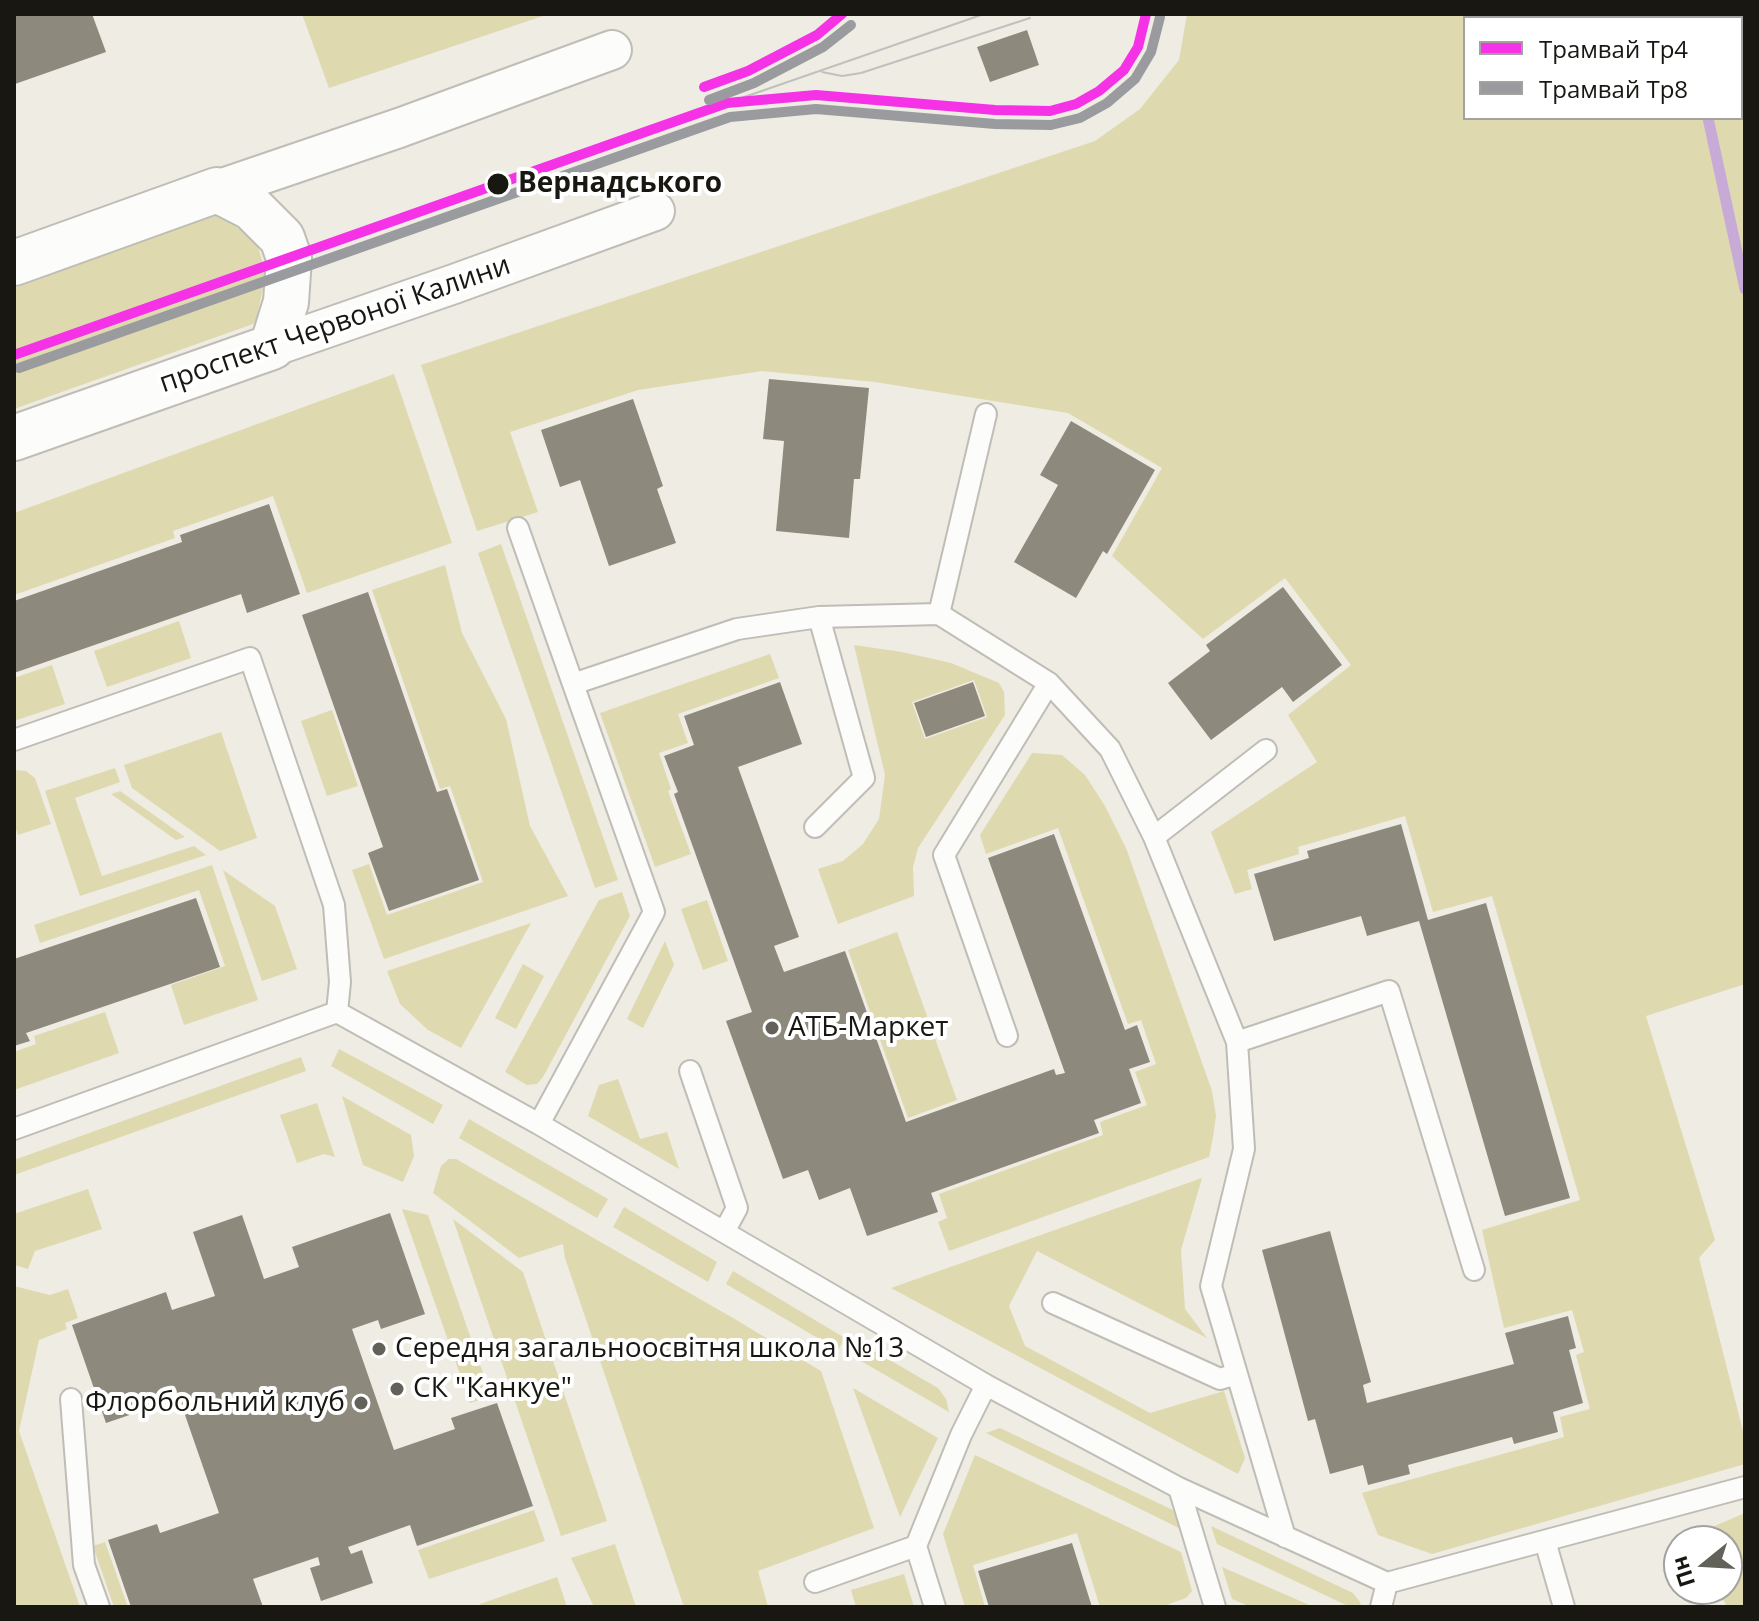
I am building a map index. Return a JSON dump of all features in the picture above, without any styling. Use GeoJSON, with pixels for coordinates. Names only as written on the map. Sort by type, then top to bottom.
{"type":"FeatureCollection","features":[{"type":"Feature","properties":{"kind":"street"},"geometry":{"type":"LineString","coordinates":[[14,263],[612,50]]}},
{"type":"Feature","properties":{"kind":"street"},"geometry":{"type":"LineString","coordinates":[[217,190],[252,208],[282,238],[289,258],[286,302],[272,347]]}},
{"type":"Feature","properties":{"kind":"street","name":"проспект Червоної Калини"},"geometry":{"type":"LineString","coordinates":[[14,438],[655,211]]}},
{"type":"Feature","properties":{"kind":"lane"},"geometry":{"type":"LineString","coordinates":[[939,614],[986,414]]}},
{"type":"Feature","properties":{"kind":"lane"},"geometry":{"type":"LineString","coordinates":[[518,528],[654,912],[539,1124]]}},
{"type":"Feature","properties":{"kind":"lane"},"geometry":{"type":"LineString","coordinates":[[573,684],[737,629],[819,617],[939,614],[1049,683],[1110,749],[1154,837],[1237,1042],[1244,1149],[1211,1286],[1285,1537]]}},
{"type":"Feature","properties":{"kind":"lane"},"geometry":{"type":"LineString","coordinates":[[815,827],[864,778],[819,617]]}},
{"type":"Feature","properties":{"kind":"lane"},"geometry":{"type":"LineString","coordinates":[[14,740],[250,658],[334,905],[340,982],[337,1012]]}},
{"type":"Feature","properties":{"kind":"lane"},"geometry":{"type":"LineString","coordinates":[[1007,1036],[944,855],[1049,683]]}},
{"type":"Feature","properties":{"kind":"lane"},"geometry":{"type":"LineString","coordinates":[[1154,837],[1266,750]]}},
{"type":"Feature","properties":{"kind":"lane"},"geometry":{"type":"LineString","coordinates":[[1237,1042],[1389,991],[1474,1270]]}},
{"type":"Feature","properties":{"kind":"lane"},"geometry":{"type":"LineString","coordinates":[[14,1129],[337,1012],[539,1124],[986,1385],[1179,1488],[1387,1583],[1745,1487]]}},
{"type":"Feature","properties":{"kind":"lane"},"geometry":{"type":"LineString","coordinates":[[690,1071],[737,1208],[724,1232]]}},
{"type":"Feature","properties":{"kind":"lane"},"geometry":{"type":"LineString","coordinates":[[1053,1303],[1220,1379],[1236,1374]]}},
{"type":"Feature","properties":{"kind":"lane"},"geometry":{"type":"LineString","coordinates":[[935,1607],[916,1546],[961,1435],[986,1385]]}},
{"type":"Feature","properties":{"kind":"lane"},"geometry":{"type":"LineString","coordinates":[[71,1399],[84,1565],[99,1607]]}},
{"type":"Feature","properties":{"kind":"lane"},"geometry":{"type":"LineString","coordinates":[[1179,1488],[1215,1607]]}},
{"type":"Feature","properties":{"kind":"lane"},"geometry":{"type":"LineString","coordinates":[[1545,1541],[1564,1607]]}},
{"type":"Feature","properties":{"kind":"lane"},"geometry":{"type":"LineString","coordinates":[[815,1582],[916,1546]]}},
{"type":"Feature","properties":{"kind":"lane"},"geometry":{"type":"LineString","coordinates":[[1381,1607],[1387,1583]]}},
{"type":"Feature","properties":{"kind":"shaded area"},"geometry":{"type":"Polygon","coordinates":[[[302,14],[549,14],[329,88],[302,14]]]}},
{"type":"Feature","properties":{"kind":"shaded area"},"geometry":{"type":"Polygon","coordinates":[[[1187,14],[1745,14],[1745,984],[1646,1016],[1715,1240],[1699,1258],[1745,1439],[1745,1464],[1432,1554],[1378,1535],[1362,1493],[1564,1437],[1560,1417],[1590,1409],[1576,1355],[1584,1352],[1572,1310],[1504,1328],[1482,1230],[1580,1200],[1492,896],[1433,912],[1405,816],[1298,847],[1299,854],[1247,870],[1252,889],[1235,894],[1211,832],[1317,762],[1288,715],[1351,665],[1285,578],[1203,639],[1112,556],[1162,468],[1068,413],[875,382],[762,371],[638,390],[510,432],[538,512],[477,531],[421,365],[1095,141],[1140,109],[1179,60],[1187,14]]]}},
{"type":"Feature","properties":{"kind":"shaded area"},"geometry":{"type":"Polygon","coordinates":[[[215,215],[256,241],[266,273],[253,324],[14,409],[14,288],[215,215]]]}},
{"type":"Feature","properties":{"kind":"shaded area"},"geometry":{"type":"Polygon","coordinates":[[[394,374],[452,543],[307,593],[273,496],[173,531],[175,538],[14,595],[14,513],[394,374]]]}},
{"type":"Feature","properties":{"kind":"shaded area"},"geometry":{"type":"Polygon","coordinates":[[[501,544],[618,880],[595,888],[478,553],[501,544]]]}},
{"type":"Feature","properties":{"kind":"shaded area"},"geometry":{"type":"Polygon","coordinates":[[[445,565],[462,633],[506,719],[530,826],[568,896],[384,959],[352,870],[369,864],[387,915],[483,882],[450,786],[440,789],[372,590],[445,565]]]}},
{"type":"Feature","properties":{"kind":"shaded area"},"geometry":{"type":"Polygon","coordinates":[[[179,621],[191,658],[107,687],[94,651],[179,621]]]}},
{"type":"Feature","properties":{"kind":"shaded area"},"geometry":{"type":"Polygon","coordinates":[[[854,645],[951,663],[999,683],[1004,692],[1005,715],[918,848],[913,867],[914,896],[838,924],[818,869],[843,861],[863,844],[879,819],[885,775],[854,645]],[[974,680],[912,702],[925,739],[987,717],[974,680]]]}},
{"type":"Feature","properties":{"kind":"shaded area"},"geometry":{"type":"Polygon","coordinates":[[[770,654],[779,678],[678,714],[688,743],[659,753],[671,789],[668,791],[691,854],[655,867],[600,713],[770,654]]]}},
{"type":"Feature","properties":{"kind":"shaded area"},"geometry":{"type":"Polygon","coordinates":[[[52,665],[65,704],[14,721],[14,678],[52,665]]]}},
{"type":"Feature","properties":{"kind":"shaded area"},"geometry":{"type":"Polygon","coordinates":[[[332,710],[358,786],[327,796],[301,721],[332,710]]]}},
{"type":"Feature","properties":{"kind":"shaded area"},"geometry":{"type":"Polygon","coordinates":[[[221,732],[257,838],[220,851],[132,788],[124,765],[221,732]]]}},
{"type":"Feature","properties":{"kind":"shaded area"},"geometry":{"type":"Polygon","coordinates":[[[1032,753],[1062,755],[1085,775],[1126,848],[1212,1091],[1216,1116],[1213,1137],[1209,1157],[949,1251],[938,1222],[947,1218],[939,1194],[1103,1135],[1100,1122],[1147,1105],[1135,1072],[1156,1064],[1141,1020],[1128,1024],[1058,828],[986,854],[980,835],[1032,753]]]}},
{"type":"Feature","properties":{"kind":"shaded area"},"geometry":{"type":"Polygon","coordinates":[[[115,768],[120,782],[75,798],[102,876],[194,846],[206,855],[80,896],[45,791],[115,768]]]}},
{"type":"Feature","properties":{"kind":"shaded area"},"geometry":{"type":"Polygon","coordinates":[[[14,770],[26,771],[35,778],[51,824],[18,835],[14,823],[14,770]]]}},
{"type":"Feature","properties":{"kind":"shaded area"},"geometry":{"type":"Polygon","coordinates":[[[120,791],[185,837],[176,840],[111,794],[120,791]]]}},
{"type":"Feature","properties":{"kind":"shaded area"},"geometry":{"type":"Polygon","coordinates":[[[212,865],[258,1000],[184,1025],[171,985],[225,966],[199,890],[40,943],[34,925],[212,865]]]}},
{"type":"Feature","properties":{"kind":"shaded area"},"geometry":{"type":"Polygon","coordinates":[[[223,870],[275,906],[297,969],[262,981],[223,870]]]}},
{"type":"Feature","properties":{"kind":"shaded area"},"geometry":{"type":"Polygon","coordinates":[[[622,892],[630,916],[543,1077],[537,1084],[527,1085],[505,1072],[599,900],[622,892]]]}},
{"type":"Feature","properties":{"kind":"shaded area"},"geometry":{"type":"Polygon","coordinates":[[[707,900],[728,961],[703,970],[681,909],[707,900]]]}},
{"type":"Feature","properties":{"kind":"shaded area"},"geometry":{"type":"Polygon","coordinates":[[[531,923],[461,1048],[428,1030],[400,1004],[387,971],[531,923]]]}},
{"type":"Feature","properties":{"kind":"shaded area"},"geometry":{"type":"Polygon","coordinates":[[[897,932],[957,1100],[908,1118],[848,950],[897,932]]]}},
{"type":"Feature","properties":{"kind":"shaded area"},"geometry":{"type":"Polygon","coordinates":[[[665,941],[674,965],[643,1028],[627,1019],[665,941]]]}},
{"type":"Feature","properties":{"kind":"shaded area"},"geometry":{"type":"Polygon","coordinates":[[[523,964],[544,976],[516,1029],[495,1018],[523,964]]]}},
{"type":"Feature","properties":{"kind":"shaded area"},"geometry":{"type":"Polygon","coordinates":[[[105,1012],[119,1053],[14,1090],[14,1052],[36,1044],[34,1036],[105,1012]]]}},
{"type":"Feature","properties":{"kind":"shaded area"},"geometry":{"type":"Polygon","coordinates":[[[339,1049],[443,1105],[433,1124],[331,1066],[339,1049]]]}},
{"type":"Feature","properties":{"kind":"shaded area"},"geometry":{"type":"Polygon","coordinates":[[[301,1057],[306,1071],[14,1175],[14,1160],[301,1057]]]}},
{"type":"Feature","properties":{"kind":"shaded area"},"geometry":{"type":"Polygon","coordinates":[[[618,1079],[640,1139],[667,1132],[679,1169],[588,1116],[599,1085],[618,1079]]]}},
{"type":"Feature","properties":{"kind":"shaded area"},"geometry":{"type":"Polygon","coordinates":[[[342,1096],[411,1135],[414,1156],[403,1182],[363,1165],[342,1096]]]}},
{"type":"Feature","properties":{"kind":"shaded area"},"geometry":{"type":"Polygon","coordinates":[[[317,1103],[335,1157],[324,1154],[297,1163],[280,1115],[317,1103]]]}},
{"type":"Feature","properties":{"kind":"shaded area"},"geometry":{"type":"Polygon","coordinates":[[[469,1119],[608,1199],[597,1218],[459,1138],[469,1119]]]}},
{"type":"Feature","properties":{"kind":"shaded area"},"geometry":{"type":"Polygon","coordinates":[[[449,1159],[456,1159],[821,1371],[874,1528],[758,1571],[768,1607],[684,1607],[565,1258],[563,1244],[519,1258],[433,1193],[441,1166],[449,1159]]]}},
{"type":"Feature","properties":{"kind":"shaded area"},"geometry":{"type":"Polygon","coordinates":[[[1202,1178],[1181,1250],[1185,1309],[1207,1338],[1037,1251],[1009,1306],[1025,1346],[1150,1413],[1224,1391],[1245,1458],[1238,1474],[891,1288],[1202,1178]]]}},
{"type":"Feature","properties":{"kind":"shaded area"},"geometry":{"type":"Polygon","coordinates":[[[88,1189],[102,1229],[35,1251],[28,1269],[14,1265],[14,1214],[88,1189]]]}},
{"type":"Feature","properties":{"kind":"shaded area"},"geometry":{"type":"Polygon","coordinates":[[[624,1207],[717,1262],[708,1282],[613,1227],[624,1207]]]}},
{"type":"Feature","properties":{"kind":"shaded area"},"geometry":{"type":"Polygon","coordinates":[[[402,1209],[428,1215],[491,1396],[470,1403],[402,1209]]]}},
{"type":"Feature","properties":{"kind":"shaded area"},"geometry":{"type":"Polygon","coordinates":[[[453,1219],[523,1272],[607,1521],[561,1536],[453,1219]]]}},
{"type":"Feature","properties":{"kind":"shaded area"},"geometry":{"type":"Polygon","coordinates":[[[733,1271],[845,1338],[838,1350],[726,1284],[733,1271]]]}},
{"type":"Feature","properties":{"kind":"shaded area"},"geometry":{"type":"Polygon","coordinates":[[[14,1286],[50,1295],[68,1289],[78,1318],[65,1323],[67,1329],[39,1340],[19,1431],[80,1607],[14,1607],[14,1286]]]}},
{"type":"Feature","properties":{"kind":"shaded area"},"geometry":{"type":"Polygon","coordinates":[[[862,1344],[938,1388],[946,1399],[949,1412],[854,1357],[862,1344]]]}},
{"type":"Feature","properties":{"kind":"shaded area"},"geometry":{"type":"Polygon","coordinates":[[[853,1388],[938,1438],[900,1517],[853,1388]]]}},
{"type":"Feature","properties":{"kind":"shaded area"},"geometry":{"type":"Polygon","coordinates":[[[1000,1428],[1177,1512],[1181,1529],[986,1433],[1000,1428]]]}},
{"type":"Feature","properties":{"kind":"shaded area"},"geometry":{"type":"Polygon","coordinates":[[[975,1455],[1181,1552],[1192,1591],[1186,1598],[1161,1607],[1100,1607],[1077,1533],[973,1565],[985,1607],[965,1607],[943,1534],[975,1455]]]}},
{"type":"Feature","properties":{"kind":"shaded area"},"geometry":{"type":"Polygon","coordinates":[[[534,1510],[545,1541],[429,1579],[418,1550],[534,1510]]]}},
{"type":"Feature","properties":{"kind":"shaded area"},"geometry":{"type":"Polygon","coordinates":[[[1745,1513],[1745,1607],[1726,1605],[1743,1605],[1743,1525],[1717,1525],[1745,1513]]]}},
{"type":"Feature","properties":{"kind":"shaded area"},"geometry":{"type":"Polygon","coordinates":[[[1211,1526],[1353,1593],[1361,1607],[1350,1607],[1217,1544],[1211,1526]]]}},
{"type":"Feature","properties":{"kind":"shaded area"},"geometry":{"type":"Polygon","coordinates":[[[105,1542],[128,1607],[114,1607],[93,1546],[105,1542]]]}},
{"type":"Feature","properties":{"kind":"shaded area"},"geometry":{"type":"Polygon","coordinates":[[[615,1544],[636,1607],[594,1607],[571,1558],[615,1544]]]}},
{"type":"Feature","properties":{"kind":"shaded area"},"geometry":{"type":"Polygon","coordinates":[[[1222,1567],[1314,1607],[1251,1607],[1232,1599],[1222,1567]]]}},
{"type":"Feature","properties":{"kind":"shaded area"},"geometry":{"type":"Polygon","coordinates":[[[904,1574],[914,1607],[856,1607],[851,1590],[904,1574]]]}},
{"type":"Feature","properties":{"kind":"shaded area"},"geometry":{"type":"Polygon","coordinates":[[[557,1577],[567,1607],[481,1607],[480,1604],[557,1577]]]}},
{"type":"Feature","properties":{"kind":"building"},"geometry":{"type":"Polygon","coordinates":[[[14,14],[92,14],[106,52],[15,84],[14,14]]]}},
{"type":"Feature","properties":{"kind":"building"},"geometry":{"type":"Polygon","coordinates":[[[1027,30],[1039,65],[990,82],[977,47],[1027,30]]]}},
{"type":"Feature","properties":{"kind":"building"},"geometry":{"type":"Polygon","coordinates":[[[769,379],[869,388],[860,479],[854,479],[849,538],[776,531],[784,441],[763,439],[769,379]]]}},
{"type":"Feature","properties":{"kind":"building"},"geometry":{"type":"Polygon","coordinates":[[[633,399],[663,486],[657,489],[676,543],[609,566],[580,480],[560,487],[541,430],[633,399]]]}},
{"type":"Feature","properties":{"kind":"building"},"geometry":{"type":"Polygon","coordinates":[[[1071,421],[1155,470],[1107,554],[1103,551],[1076,598],[1014,562],[1058,485],[1040,475],[1071,421]]]}},
{"type":"Feature","properties":{"kind":"building"},"geometry":{"type":"Polygon","coordinates":[[[269,504],[300,594],[247,613],[241,594],[14,673],[14,601],[182,542],[180,535],[269,504]]]}},
{"type":"Feature","properties":{"kind":"building"},"geometry":{"type":"Polygon","coordinates":[[[1283,587],[1342,665],[1293,702],[1282,687],[1211,740],[1168,683],[1210,651],[1206,645],[1283,587]]]}},
{"type":"Feature","properties":{"kind":"building"},"geometry":{"type":"Polygon","coordinates":[[[368,592],[437,792],[447,789],[479,880],[389,911],[368,853],[383,847],[302,615],[368,592]]]}},
{"type":"Feature","properties":{"kind":"building"},"geometry":{"type":"Polygon","coordinates":[[[780,682],[802,744],[738,767],[799,937],[774,946],[784,972],[845,951],[906,1122],[1054,1069],[1056,1075],[1065,1073],[988,858],[1054,834],[1125,1030],[1137,1025],[1150,1062],[1129,1069],[1141,1103],[1094,1120],[1099,1133],[931,1193],[938,1212],[867,1236],[850,1188],[819,1200],[808,1170],[783,1179],[726,1021],[752,1012],[674,794],[678,792],[664,756],[694,745],[684,716],[780,682]]]}},
{"type":"Feature","properties":{"kind":"building"},"geometry":{"type":"Polygon","coordinates":[[[973,682],[985,716],[926,737],[914,703],[973,682]]]}},
{"type":"Feature","properties":{"kind":"building"},"geometry":{"type":"Polygon","coordinates":[[[1401,824],[1428,920],[1486,903],[1570,1198],[1505,1216],[1419,921],[1367,936],[1361,916],[1274,941],[1254,874],[1309,858],[1307,851],[1401,824]]]}},
{"type":"Feature","properties":{"kind":"building"},"geometry":{"type":"Polygon","coordinates":[[[196,898],[220,967],[26,1033],[30,1041],[14,1046],[14,959],[196,898]]]}},
{"type":"Feature","properties":{"kind":"building"},"geometry":{"type":"Polygon","coordinates":[[[390,1213],[425,1314],[381,1329],[378,1320],[352,1329],[394,1450],[455,1429],[451,1418],[497,1403],[533,1506],[417,1546],[410,1525],[348,1547],[351,1554],[362,1550],[373,1583],[321,1601],[310,1568],[320,1565],[318,1557],[253,1579],[263,1607],[131,1607],[108,1540],[157,1524],[160,1533],[219,1513],[176,1389],[147,1399],[150,1408],[106,1423],[72,1325],[166,1292],[172,1310],[215,1296],[193,1232],[242,1215],[264,1279],[299,1267],[292,1247],[390,1213]]]}},
{"type":"Feature","properties":{"kind":"building"},"geometry":{"type":"Polygon","coordinates":[[[1330,1231],[1371,1382],[1363,1385],[1367,1403],[1514,1364],[1505,1333],[1568,1316],[1576,1348],[1569,1350],[1583,1403],[1553,1412],[1558,1432],[1514,1444],[1512,1437],[1408,1465],[1410,1474],[1368,1485],[1363,1465],[1330,1474],[1315,1419],[1308,1421],[1262,1250],[1330,1231]]]}},
{"type":"Feature","properties":{"kind":"building"},"geometry":{"type":"Polygon","coordinates":[[[1072,1543],[1092,1607],[989,1607],[978,1571],[1072,1543]]]}},
{"type":"Feature","properties":{"kind":"waterway"},"geometry":{"type":"LineString","coordinates":[[1708,120],[1745,289]]}},
{"type":"Feature","properties":{"kind":"tram line","name":"Тр4"},"geometry":{"type":"LineString","coordinates":[[704,87],[748,71],[817,35],[842,14]]}},
{"type":"Feature","properties":{"kind":"tram line"},"geometry":{"type":"LineString","coordinates":[[727,103],[984,14]]}},
{"type":"Feature","properties":{"kind":"tram line","name":"Тр4"},"geometry":{"type":"LineString","coordinates":[[14,355],[727,103],[816,95],[995,110],[1050,111],[1076,104],[1099,91],[1124,70],[1138,47],[1146,14]]}},
{"type":"Feature","properties":{"kind":"tram line","name":"Тр8"},"geometry":{"type":"LineString","coordinates":[[19,368],[730,117],[816,109],[995,124],[1051,125],[1080,118],[1107,103],[1135,79],[1151,52],[1160,17]]}},
{"type":"Feature","properties":{"kind":"tram line"},"geometry":{"type":"LineString","coordinates":[[822,72],[842,76],[861,73],[1030,18]]}},
{"type":"Feature","properties":{"kind":"tram line","name":"Тр8"},"geometry":{"type":"LineString","coordinates":[[709,100],[754,83],[823,47],[851,25]]}},
{"type":"Feature","properties":{"kind":"place","name":"Вернадського"},"geometry":{"type":"Point","coordinates":[498,184]}},
{"type":"Feature","properties":{"kind":"place","name":"АТБ-Маркет"},"geometry":{"type":"Point","coordinates":[772,1028]}},
{"type":"Feature","properties":{"kind":"place","name":"Середня загальноосвітня школа №13"},"geometry":{"type":"Point","coordinates":[379,1349]}},
{"type":"Feature","properties":{"kind":"place","name":"СК \"Канкуе\""},"geometry":{"type":"Point","coordinates":[397,1389]}},
{"type":"Feature","properties":{"kind":"place","name":"Флорбольний клуб"},"geometry":{"type":"Point","coordinates":[361,1403]}}]}
